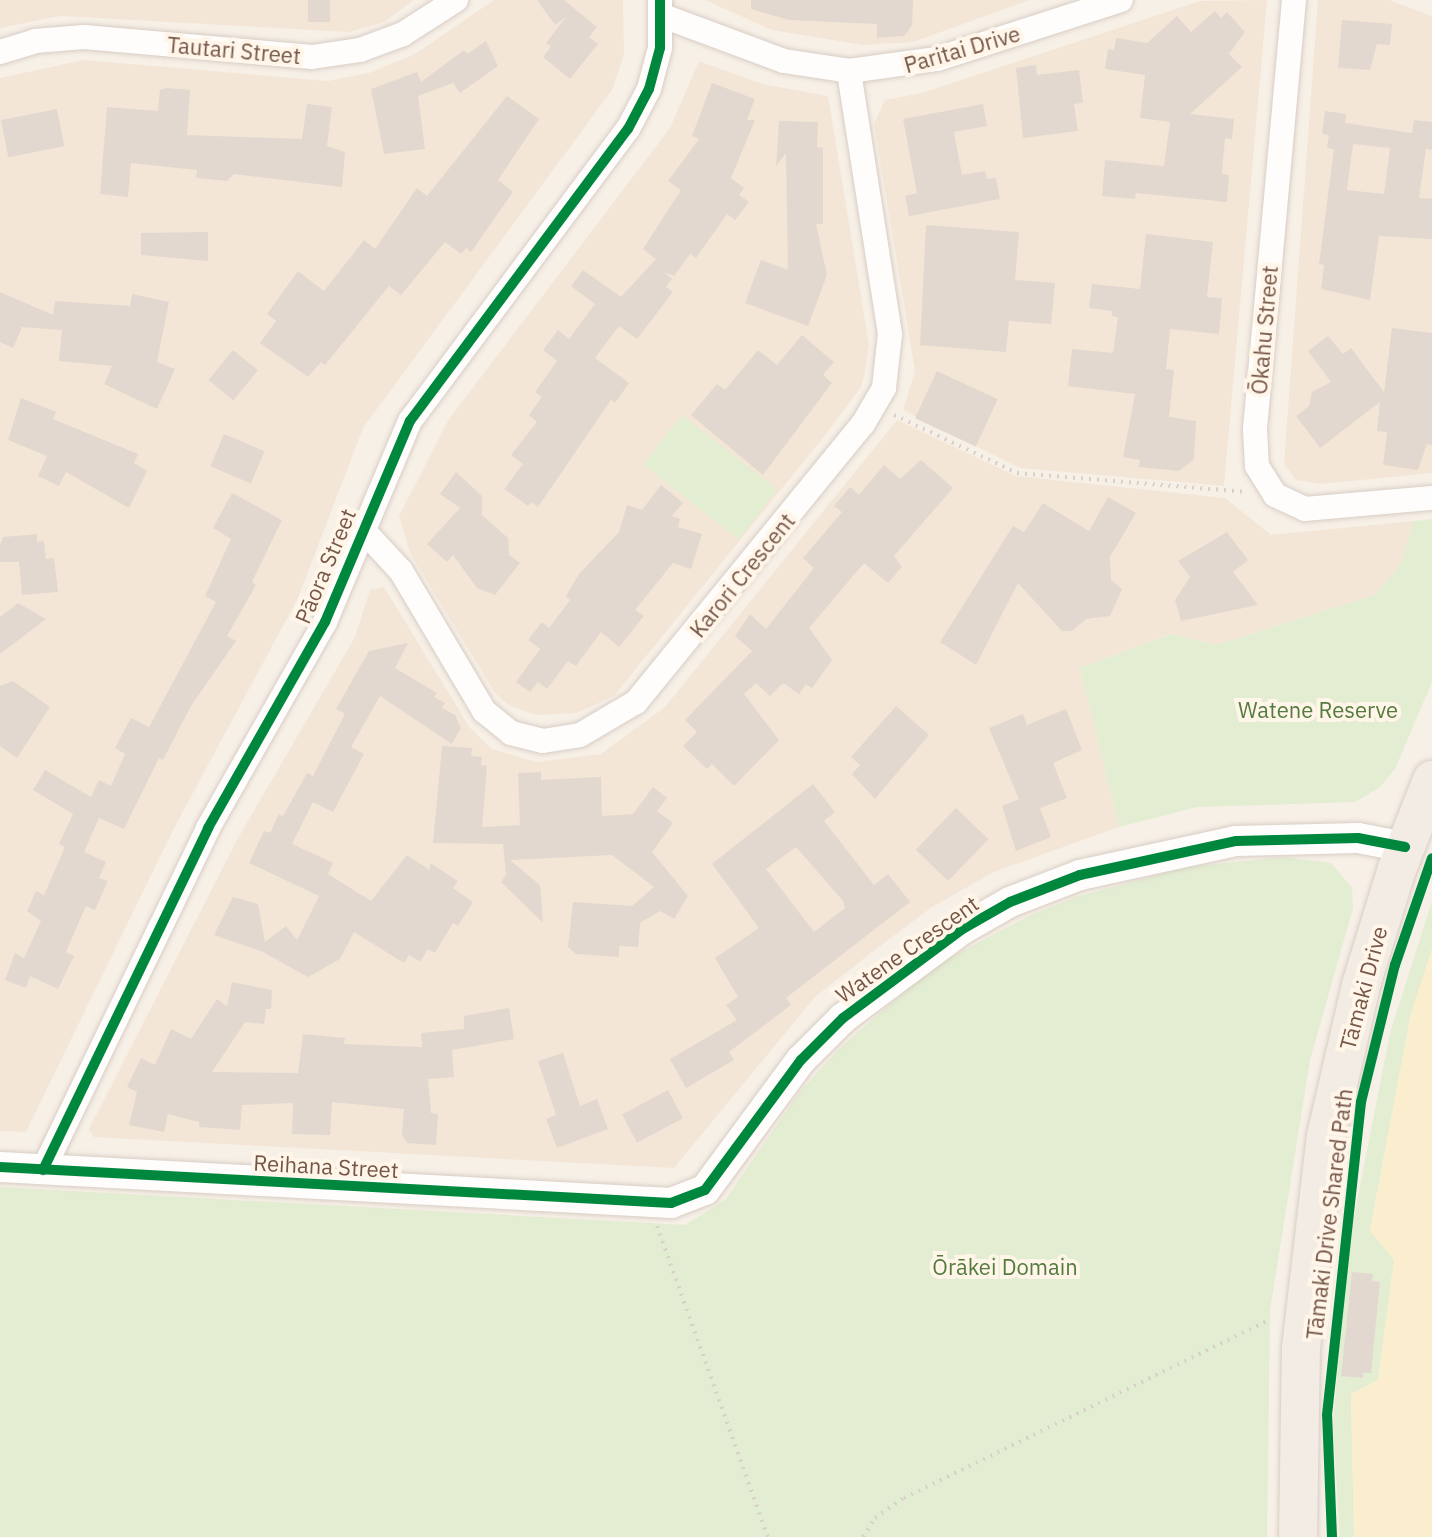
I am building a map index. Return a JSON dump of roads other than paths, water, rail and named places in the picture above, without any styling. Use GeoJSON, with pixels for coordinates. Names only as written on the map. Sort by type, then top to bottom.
{"type":"FeatureCollection","features":[{"type":"Feature","properties":{"kind":"main road","name":"Tāmaki Drive"},"geometry":{"type":"LineString","coordinates":[[1298,1537],[1297,1414],[1316,1199],[1361,985],[1401,858],[1432,780]]}},
{"type":"Feature","properties":{"kind":"street","name":"Tautari Street"},"geometry":{"type":"LineString","coordinates":[[0,52],[35,41],[84,37],[312,57],[360,50],[403,34],[456,0]]}},
{"type":"Feature","properties":{"kind":"street","name":"Paritai Drive"},"geometry":{"type":"LineString","coordinates":[[662,8],[784,61],[849,71],[937,59],[1121,0]]}},
{"type":"Feature","properties":{"kind":"street","name":"Ōkahu Street"},"geometry":{"type":"LineString","coordinates":[[1294,0],[1255,429],[1257,466],[1275,495],[1305,509],[1432,498]]}},
{"type":"Feature","properties":{"kind":"street","name":"Pāora Street"},"geometry":{"type":"LineString","coordinates":[[43,1170],[208,828],[325,622],[410,421],[628,129],[649,89],[662,8]]}},
{"type":"Feature","properties":{"kind":"street","name":"Karori Crescent"},"geometry":{"type":"LineString","coordinates":[[362,529],[401,571],[496,723],[511,733],[543,741],[580,735],[618,716],[653,684],[876,406],[889,370],[890,334],[849,71]]}},
{"type":"Feature","properties":{"kind":"street","name":"Watene Crescent"},"geometry":{"type":"LineString","coordinates":[[649,1204],[690,1199],[705,1190],[801,1060],[843,1018],[929,952],[1010,902],[1080,875],[1236,841],[1358,838],[1401,858]]}},
{"type":"Feature","properties":{"kind":"street","name":"Reihana Street"},"geometry":{"type":"LineString","coordinates":[[0,1167],[649,1204]]}},
{"type":"Feature","properties":{"kind":"park label","name":"Watene Reserve"},"geometry":{"type":"Point","coordinates":[1318,710]}},
{"type":"Feature","properties":{"kind":"park label","name":"Ōrākei Domain"},"geometry":{"type":"Point","coordinates":[1005,1267]}}]}
